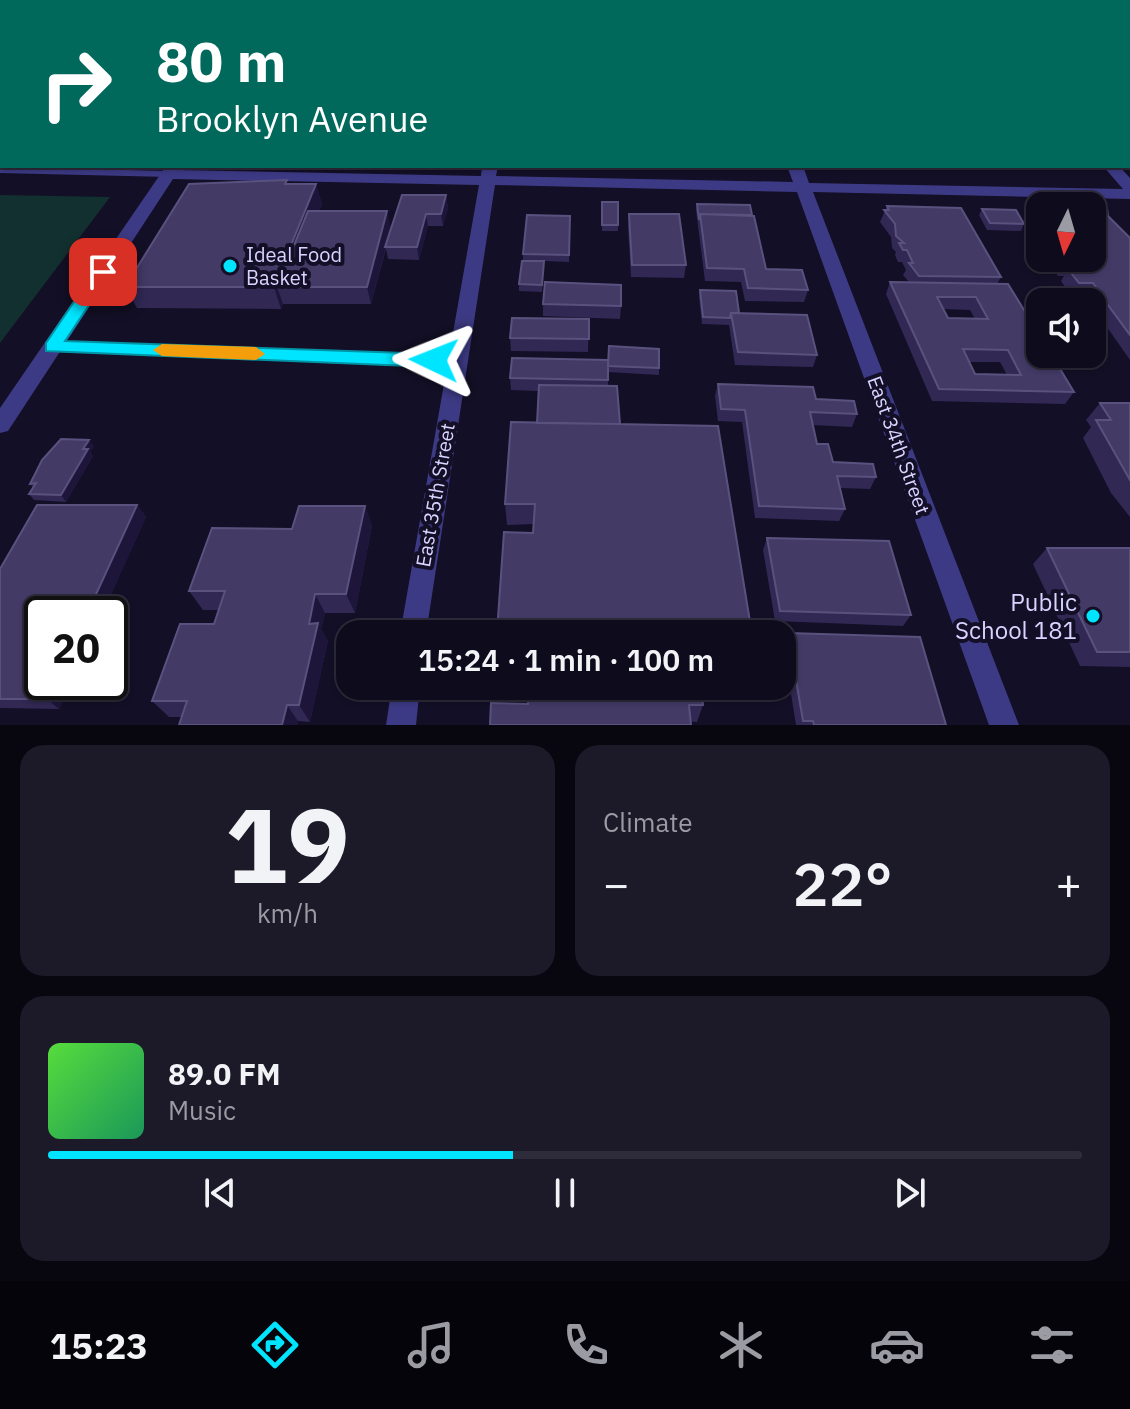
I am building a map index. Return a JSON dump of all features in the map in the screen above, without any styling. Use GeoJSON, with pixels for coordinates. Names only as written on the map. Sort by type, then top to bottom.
{"type":"FeatureCollection","features":[{"type":"Feature","properties":{"kind":"street","name":"East 34th Street"},"geometry":{"type":"LineString","coordinates":[[796,168],[1004,725]]}},
{"type":"Feature","properties":{"kind":"street"},"geometry":{"type":"LineString","coordinates":[[1113,168],[1130,187]]}},
{"type":"Feature","properties":{"kind":"street"},"geometry":{"type":"LineString","coordinates":[[0,425],[171,170],[489,174],[803,188],[1130,194]]}},
{"type":"Feature","properties":{"kind":"street","name":"East 35th Street"},"geometry":{"type":"LineString","coordinates":[[415,620],[489,174]]}},
{"type":"Feature","properties":{"kind":"street"},"geometry":{"type":"LineString","coordinates":[[401,725],[404,700]]}},
{"type":"Feature","properties":{"kind":"lane"},"geometry":{"type":"LineString","coordinates":[[0,170],[171,170]]}},
{"type":"Feature","properties":{"kind":"lane"},"geometry":{"type":"LineString","coordinates":[[52,347],[457,360]]}},
{"type":"Feature","properties":{"kind":"green space"},"geometry":{"type":"Polygon","coordinates":[[[0,195],[110,197],[0,343],[0,195]]]}},
{"type":"Feature","properties":{"kind":"building","name":"Ideal Food Basket"},"geometry":{"type":"Polygon","coordinates":[[[287,180],[285,184],[316,184],[274,287],[125,287],[189,184],[287,180]]]}},
{"type":"Feature","properties":{"kind":"building"},"geometry":{"type":"Polygon","coordinates":[[[402,195],[446,195],[441,214],[426,214],[417,247],[385,247],[402,195]]]}},
{"type":"Feature","properties":{"kind":"building"},"geometry":{"type":"Polygon","coordinates":[[[602,202],[618,202],[618,225],[602,225],[602,202]]]}},
{"type":"Feature","properties":{"kind":"building"},"geometry":{"type":"Polygon","coordinates":[[[697,204],[750,205],[752,215],[700,214],[699,220],[697,204]]]}},
{"type":"Feature","properties":{"kind":"building"},"geometry":{"type":"Polygon","coordinates":[[[887,206],[961,208],[1001,277],[919,276],[909,263],[913,263],[907,250],[903,250],[899,243],[904,243],[896,236],[895,224],[884,210],[889,210],[887,206]]]}},
{"type":"Feature","properties":{"kind":"building"},"geometry":{"type":"Polygon","coordinates":[[[1107,208],[1108,216],[1130,238],[1130,335],[1106,302],[1106,288],[1096,288],[1093,283],[1079,283],[1070,272],[1106,272],[1107,208]]]}},
{"type":"Feature","properties":{"kind":"building"},"geometry":{"type":"Polygon","coordinates":[[[982,209],[1016,210],[1024,224],[990,223],[982,209]]]}},
{"type":"Feature","properties":{"kind":"building"},"geometry":{"type":"Polygon","coordinates":[[[308,211],[387,211],[367,287],[277,287],[308,211]]]}},
{"type":"Feature","properties":{"kind":"building"},"geometry":{"type":"Polygon","coordinates":[[[629,214],[679,214],[686,265],[632,265],[629,214]]]}},
{"type":"Feature","properties":{"kind":"building"},"geometry":{"type":"Polygon","coordinates":[[[700,214],[754,216],[766,269],[802,270],[808,290],[748,288],[744,269],[707,268],[700,214]]]}},
{"type":"Feature","properties":{"kind":"building"},"geometry":{"type":"Polygon","coordinates":[[[527,215],[570,216],[569,255],[523,254],[527,215]]]}},
{"type":"Feature","properties":{"kind":"building"},"geometry":{"type":"Polygon","coordinates":[[[522,261],[544,261],[542,285],[519,284],[522,261]]]}},
{"type":"Feature","properties":{"kind":"building"},"geometry":{"type":"Polygon","coordinates":[[[545,282],[621,285],[621,306],[543,304],[545,282]]]}},
{"type":"Feature","properties":{"kind":"building"},"geometry":{"type":"Polygon","coordinates":[[[890,282],[1008,284],[1026,313],[1026,368],[1059,368],[1074,392],[939,389],[890,282]],[[937,297],[948,318],[988,319],[976,297],[937,297]],[[963,349],[975,374],[1021,375],[1008,350],[963,349]]]}},
{"type":"Feature","properties":{"kind":"building"},"geometry":{"type":"Polygon","coordinates":[[[700,290],[736,291],[739,313],[731,313],[730,318],[703,317],[700,290]]]}},
{"type":"Feature","properties":{"kind":"building"},"geometry":{"type":"Polygon","coordinates":[[[731,313],[807,315],[817,355],[738,352],[731,313]]]}},
{"type":"Feature","properties":{"kind":"building"},"geometry":{"type":"Polygon","coordinates":[[[512,318],[589,319],[589,339],[510,338],[512,318]]]}},
{"type":"Feature","properties":{"kind":"building"},"geometry":{"type":"Polygon","coordinates":[[[609,346],[659,349],[659,368],[608,366],[609,346]]]}},
{"type":"Feature","properties":{"kind":"building"},"geometry":{"type":"Polygon","coordinates":[[[512,358],[608,360],[608,380],[510,378],[512,358]]]}},
{"type":"Feature","properties":{"kind":"building"},"geometry":{"type":"Polygon","coordinates":[[[718,384],[813,387],[816,399],[854,401],[857,414],[810,412],[817,444],[828,444],[833,462],[873,464],[876,477],[837,476],[845,509],[759,506],[745,410],[721,409],[718,384]]]}},
{"type":"Feature","properties":{"kind":"building"},"geometry":{"type":"Polygon","coordinates":[[[539,385],[617,386],[620,424],[537,423],[539,385]]]}},
{"type":"Feature","properties":{"kind":"building"},"geometry":{"type":"Polygon","coordinates":[[[1100,403],[1130,403],[1130,480],[1096,420],[1111,420],[1100,403]]]}},
{"type":"Feature","properties":{"kind":"building"},"geometry":{"type":"Polygon","coordinates":[[[511,422],[718,426],[750,620],[498,620],[504,532],[533,533],[535,504],[505,504],[511,422]]]}},
{"type":"Feature","properties":{"kind":"building"},"geometry":{"type":"Polygon","coordinates":[[[61,439],[89,440],[83,449],[88,449],[61,495],[29,494],[36,483],[30,484],[42,460],[61,439]]]}},
{"type":"Feature","properties":{"kind":"building"},"geometry":{"type":"Polygon","coordinates":[[[37,505],[137,505],[95,596],[24,596],[24,699],[0,699],[0,569],[37,505]]]}},
{"type":"Feature","properties":{"kind":"building"},"geometry":{"type":"Polygon","coordinates":[[[299,506],[365,506],[346,594],[315,594],[309,624],[318,623],[299,705],[287,705],[282,725],[179,725],[187,701],[152,701],[180,624],[214,624],[225,591],[189,591],[212,528],[292,529],[299,506]]]}},
{"type":"Feature","properties":{"kind":"building"},"geometry":{"type":"Polygon","coordinates":[[[767,538],[889,541],[911,615],[780,611],[767,538]]]}},
{"type":"Feature","properties":{"kind":"building","name":"Public School 181"},"geometry":{"type":"Polygon","coordinates":[[[1047,548],[1130,548],[1130,652],[1097,652],[1047,548]]]}},
{"type":"Feature","properties":{"kind":"building"},"geometry":{"type":"Polygon","coordinates":[[[796,633],[920,637],[946,725],[814,725],[813,721],[803,721],[796,680],[796,633]]]}},
{"type":"Feature","properties":{"kind":"building"},"geometry":{"type":"Polygon","coordinates":[[[528,700],[702,700],[703,705],[689,705],[691,725],[490,725],[491,703],[528,704],[528,700]]]}},
{"type":"Feature","properties":{"kind":"slow traffic"},"geometry":{"type":"LineString","coordinates":[[162,350],[256,354]]}},
{"type":"Feature","properties":{"kind":"place","name":"Ideal Food Basket"},"geometry":{"type":"Point","coordinates":[230,266]}},
{"type":"Feature","properties":{"kind":"place","name":"Public School 181"},"geometry":{"type":"Point","coordinates":[1093,616]}},
{"type":"Feature","properties":{"kind":"route"},"geometry":{"type":"LineString","coordinates":[[103,272],[52,347],[434,360]]}}]}
